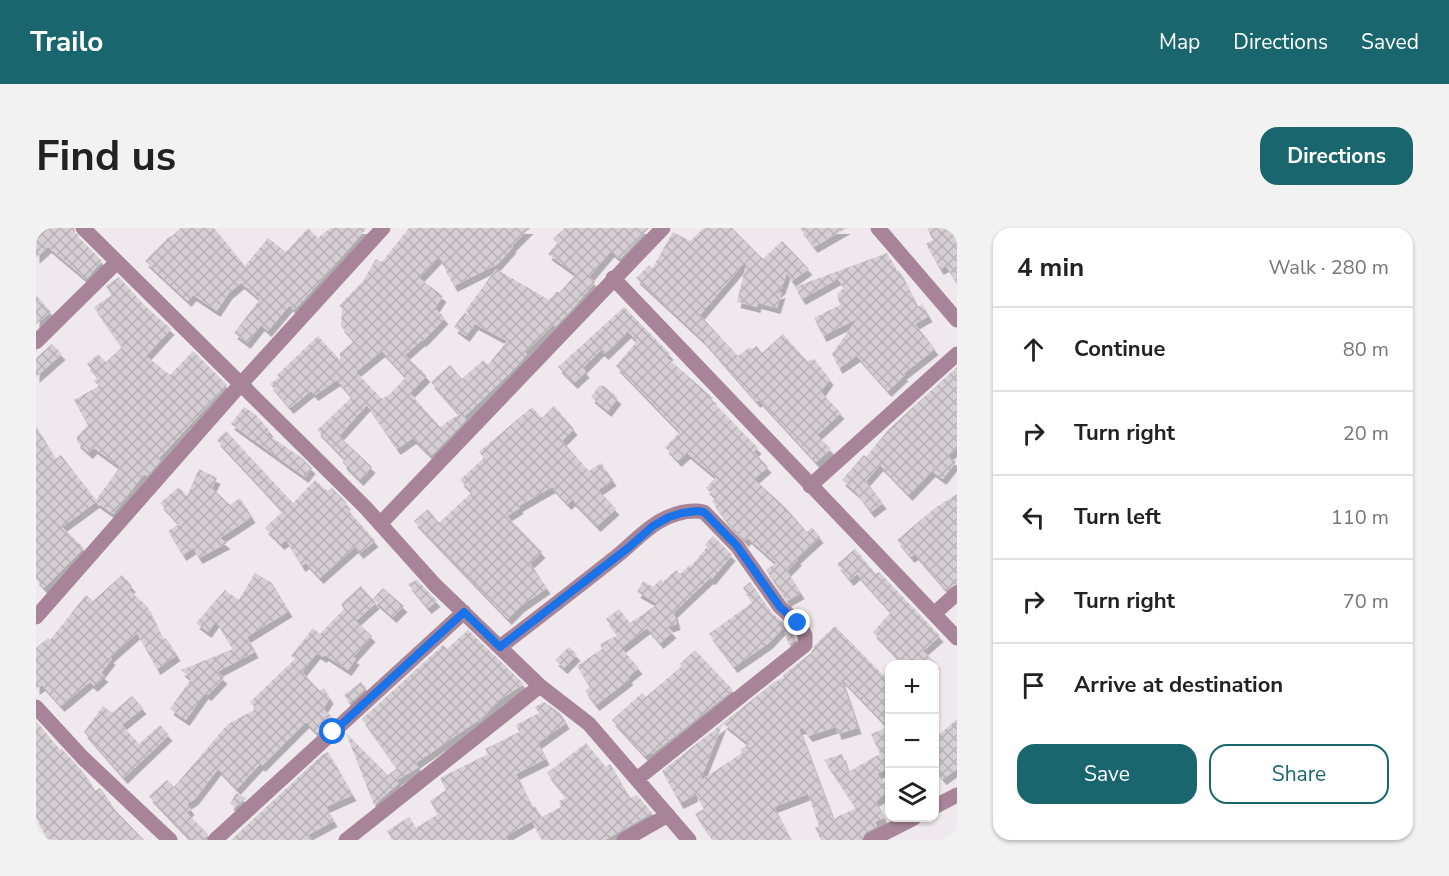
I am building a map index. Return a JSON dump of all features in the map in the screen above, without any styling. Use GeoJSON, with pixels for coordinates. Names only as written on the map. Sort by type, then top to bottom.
{"type":"FeatureCollection","features":[{"type":"Feature","properties":{"kind":"street"},"geometry":{"type":"LineString","coordinates":[[83,228],[380,525],[435,585],[540,686],[589,724],[638,778],[689,840]]}},
{"type":"Feature","properties":{"kind":"street"},"geometry":{"type":"LineString","coordinates":[[36,617],[382,228]]}},
{"type":"Feature","properties":{"kind":"street"},"geometry":{"type":"LineString","coordinates":[[380,525],[663,228]]}},
{"type":"Feature","properties":{"kind":"street"},"geometry":{"type":"LineString","coordinates":[[878,228],[957,320]]}},
{"type":"Feature","properties":{"kind":"street"},"geometry":{"type":"LineString","coordinates":[[36,342],[117,262]]}},
{"type":"Feature","properties":{"kind":"street"},"geometry":{"type":"LineString","coordinates":[[613,278],[957,638]]}},
{"type":"Feature","properties":{"kind":"street"},"geometry":{"type":"LineString","coordinates":[[810,486],[957,354]]}},
{"type":"Feature","properties":{"kind":"street"},"geometry":{"type":"LineString","coordinates":[[500,647],[653,526],[682,513],[704,512],[737,546],[780,607],[798,623],[805,635],[805,645],[638,778]]}},
{"type":"Feature","properties":{"kind":"street"},"geometry":{"type":"LineString","coordinates":[[934,614],[957,593]]}},
{"type":"Feature","properties":{"kind":"street"},"geometry":{"type":"LineString","coordinates":[[215,840],[464,612]]}},
{"type":"Feature","properties":{"kind":"street"},"geometry":{"type":"LineString","coordinates":[[346,840],[540,686]]}},
{"type":"Feature","properties":{"kind":"street"},"geometry":{"type":"LineString","coordinates":[[36,707],[83,758],[170,840]]}},
{"type":"Feature","properties":{"kind":"street"},"geometry":{"type":"LineString","coordinates":[[939,804],[957,795]]}},
{"type":"Feature","properties":{"kind":"street"},"geometry":{"type":"LineString","coordinates":[[624,840],[668,815]]}},
{"type":"Feature","properties":{"kind":"street"},"geometry":{"type":"LineString","coordinates":[[871,840],[906,822]]}},
{"type":"Feature","properties":{"kind":"building"},"geometry":{"type":"Polygon","coordinates":[[[36,228],[74,228],[76,235],[102,261],[86,279],[48,247],[36,258],[36,228]]]}},
{"type":"Feature","properties":{"kind":"building"},"geometry":{"type":"Polygon","coordinates":[[[181,228],[214,228],[245,266],[268,238],[286,252],[308,228],[318,238],[331,228],[367,228],[299,305],[293,310],[290,305],[268,331],[261,325],[247,343],[234,333],[260,299],[241,283],[229,293],[217,311],[193,295],[188,301],[145,261],[181,228]]]}},
{"type":"Feature","properties":{"kind":"building"},"geometry":{"type":"Polygon","coordinates":[[[409,228],[530,228],[498,264],[454,286],[439,257],[419,278],[443,296],[435,308],[445,318],[423,341],[405,355],[427,376],[410,393],[440,427],[459,414],[431,382],[450,365],[462,379],[483,360],[488,365],[507,341],[475,324],[466,336],[454,327],[465,312],[470,316],[466,310],[496,269],[549,300],[557,291],[559,293],[576,274],[548,254],[557,243],[553,239],[565,228],[649,228],[620,259],[611,251],[589,277],[595,282],[574,307],[555,327],[553,325],[525,352],[527,354],[514,369],[464,417],[466,420],[431,456],[413,438],[397,449],[367,405],[339,436],[372,467],[360,480],[343,463],[344,458],[317,430],[352,397],[337,380],[315,395],[311,391],[290,408],[270,384],[318,336],[340,360],[340,353],[354,341],[341,326],[342,308],[339,306],[363,281],[376,259],[382,262],[409,228]],[[382,351],[356,372],[382,399],[406,377],[382,351]]]}},
{"type":"Feature","properties":{"kind":"building"},"geometry":{"type":"Polygon","coordinates":[[[704,228],[732,228],[763,259],[782,241],[809,269],[792,281],[787,273],[782,288],[775,294],[782,292],[777,308],[758,303],[757,307],[737,302],[747,260],[700,315],[738,356],[750,347],[751,349],[757,346],[762,353],[783,334],[807,361],[814,359],[830,379],[821,392],[841,413],[817,435],[831,449],[816,462],[759,400],[757,402],[703,340],[636,278],[649,265],[652,269],[673,232],[690,241],[704,228]]]}},
{"type":"Feature","properties":{"kind":"building"},"geometry":{"type":"Polygon","coordinates":[[[800,228],[847,228],[814,247],[800,228]]]}},
{"type":"Feature","properties":{"kind":"building"},"geometry":{"type":"Polygon","coordinates":[[[927,228],[957,228],[957,284],[946,266],[940,269],[926,244],[933,240],[927,228]]]}},
{"type":"Feature","properties":{"kind":"building"},"geometry":{"type":"Polygon","coordinates":[[[887,253],[897,271],[899,270],[918,307],[922,304],[929,316],[915,324],[935,349],[903,374],[905,375],[888,391],[857,356],[839,368],[832,354],[857,319],[823,336],[814,318],[840,305],[837,294],[844,288],[838,279],[802,299],[795,287],[887,253]]]}},
{"type":"Feature","properties":{"kind":"building"},"geometry":{"type":"Polygon","coordinates":[[[119,277],[144,305],[171,329],[146,356],[170,375],[193,351],[227,385],[159,458],[161,460],[147,476],[144,474],[113,514],[96,502],[62,527],[84,548],[44,588],[36,579],[36,426],[56,459],[61,455],[96,500],[120,467],[94,448],[89,453],[77,442],[77,437],[88,425],[74,400],[99,386],[94,381],[98,377],[87,364],[98,354],[106,362],[122,347],[94,307],[112,295],[106,286],[119,277]]]}},
{"type":"Feature","properties":{"kind":"building"},"geometry":{"type":"Polygon","coordinates":[[[36,295],[51,312],[36,324],[36,295]]]}},
{"type":"Feature","properties":{"kind":"building"},"geometry":{"type":"Polygon","coordinates":[[[624,307],[670,354],[666,357],[713,398],[711,400],[758,448],[754,452],[768,467],[754,479],[785,507],[807,532],[812,527],[820,537],[797,558],[798,560],[787,571],[801,593],[787,601],[766,570],[776,563],[748,538],[745,541],[725,519],[712,501],[716,498],[706,488],[716,477],[687,453],[678,461],[665,447],[680,432],[616,366],[637,341],[628,332],[605,354],[601,350],[583,368],[586,372],[574,383],[558,367],[624,307]]]}},
{"type":"Feature","properties":{"kind":"building"},"geometry":{"type":"Polygon","coordinates":[[[52,344],[62,354],[36,377],[36,358],[52,344]]]}},
{"type":"Feature","properties":{"kind":"building"},"geometry":{"type":"Polygon","coordinates":[[[957,367],[957,448],[948,456],[956,462],[943,479],[932,471],[909,495],[880,465],[866,481],[883,503],[871,512],[857,493],[842,480],[864,455],[866,457],[889,429],[957,367]]]}},
{"type":"Feature","properties":{"kind":"building"},"geometry":{"type":"Polygon","coordinates":[[[599,386],[604,386],[618,398],[608,411],[591,397],[599,386]]]}},
{"type":"Feature","properties":{"kind":"building"},"geometry":{"type":"Polygon","coordinates":[[[554,406],[574,429],[562,441],[589,471],[601,463],[613,480],[598,490],[616,509],[597,526],[572,500],[568,504],[552,487],[519,506],[520,508],[507,516],[542,552],[530,563],[547,588],[521,606],[508,619],[414,521],[428,509],[439,523],[472,492],[460,480],[484,458],[479,452],[532,407],[542,418],[554,406]]]}},
{"type":"Feature","properties":{"kind":"building"},"geometry":{"type":"Polygon","coordinates":[[[244,407],[255,414],[270,431],[267,434],[302,458],[312,468],[305,477],[231,424],[244,407]]]}},
{"type":"Feature","properties":{"kind":"building"},"geometry":{"type":"Polygon","coordinates":[[[226,431],[293,503],[315,480],[327,491],[332,488],[344,500],[347,504],[345,506],[375,541],[360,553],[355,547],[320,578],[306,563],[302,566],[286,540],[281,544],[265,528],[283,511],[217,440],[226,431]]]}},
{"type":"Feature","properties":{"kind":"building"},"geometry":{"type":"Polygon","coordinates":[[[199,469],[217,478],[212,488],[230,505],[240,498],[252,517],[220,538],[227,543],[199,558],[193,548],[183,555],[168,531],[179,524],[160,503],[179,487],[187,496],[199,469]]]}},
{"type":"Feature","properties":{"kind":"building"},"geometry":{"type":"Polygon","coordinates":[[[957,494],[957,584],[946,590],[915,554],[911,557],[897,540],[935,508],[957,494]]]}},
{"type":"Feature","properties":{"kind":"building"},"geometry":{"type":"Polygon","coordinates":[[[713,536],[732,555],[712,579],[710,578],[674,612],[677,624],[668,627],[673,632],[660,643],[647,628],[621,648],[639,668],[628,677],[630,679],[596,705],[585,691],[590,687],[577,666],[602,649],[600,644],[618,635],[606,619],[619,609],[630,623],[658,604],[637,592],[643,581],[653,587],[661,579],[663,582],[676,570],[680,574],[691,566],[713,536]]]}},
{"type":"Feature","properties":{"kind":"building"},"geometry":{"type":"Polygon","coordinates":[[[855,549],[876,574],[879,572],[940,636],[923,651],[933,660],[900,660],[873,632],[891,612],[857,574],[850,580],[837,564],[855,549]]]}},
{"type":"Feature","properties":{"kind":"building"},"geometry":{"type":"Polygon","coordinates":[[[255,573],[272,583],[289,611],[247,637],[255,652],[217,672],[224,678],[208,695],[205,693],[186,720],[170,709],[191,679],[181,670],[233,649],[216,621],[208,632],[196,623],[225,590],[239,600],[255,573]]]}},
{"type":"Feature","properties":{"kind":"building"},"geometry":{"type":"Polygon","coordinates":[[[122,575],[132,586],[129,590],[147,606],[163,640],[166,638],[177,655],[157,669],[137,633],[110,657],[112,659],[101,673],[105,676],[94,686],[90,682],[61,706],[42,685],[36,689],[36,648],[48,638],[50,640],[86,595],[93,601],[122,575]]]}},
{"type":"Feature","properties":{"kind":"building"},"geometry":{"type":"Polygon","coordinates":[[[417,580],[437,601],[428,608],[408,584],[417,580]]]}},
{"type":"Feature","properties":{"kind":"building"},"geometry":{"type":"Polygon","coordinates":[[[750,582],[772,613],[790,629],[795,640],[789,645],[783,628],[769,643],[734,667],[709,634],[753,602],[743,588],[750,582]]]}},
{"type":"Feature","properties":{"kind":"building"},"geometry":{"type":"Polygon","coordinates":[[[361,586],[376,603],[356,621],[372,636],[353,657],[356,659],[348,670],[325,655],[323,657],[317,653],[302,672],[320,691],[324,688],[330,698],[321,712],[324,709],[333,718],[317,733],[306,722],[262,766],[260,764],[237,789],[218,769],[195,799],[187,804],[191,809],[187,813],[208,834],[206,840],[191,840],[149,796],[167,780],[174,787],[228,724],[256,709],[250,702],[295,659],[291,656],[313,628],[320,634],[344,609],[341,604],[361,586]]]}},
{"type":"Feature","properties":{"kind":"building"},"geometry":{"type":"Polygon","coordinates":[[[383,588],[404,606],[393,617],[373,599],[383,588]]]}},
{"type":"Feature","properties":{"kind":"building"},"geometry":{"type":"Polygon","coordinates":[[[835,626],[885,677],[885,724],[841,678],[858,728],[838,734],[836,727],[809,736],[803,728],[799,729],[833,819],[856,808],[824,760],[842,754],[848,772],[880,754],[871,734],[885,728],[885,770],[877,774],[885,784],[885,794],[876,801],[884,818],[875,822],[877,826],[866,832],[861,840],[821,840],[815,828],[819,826],[808,794],[774,807],[791,840],[713,840],[695,814],[704,809],[695,792],[694,796],[680,803],[662,771],[773,683],[784,677],[783,675],[811,653],[815,645],[835,626]],[[723,723],[700,781],[742,753],[740,750],[749,744],[723,723]]]}},
{"type":"Feature","properties":{"kind":"building"},"geometry":{"type":"Polygon","coordinates":[[[468,630],[524,684],[499,700],[479,722],[477,721],[416,763],[419,767],[397,780],[399,783],[374,805],[346,733],[388,775],[397,768],[362,719],[443,645],[447,649],[468,630]]]}},
{"type":"Feature","properties":{"kind":"building"},"geometry":{"type":"Polygon","coordinates":[[[569,647],[577,655],[564,668],[555,660],[569,647]]]}},
{"type":"Feature","properties":{"kind":"building"},"geometry":{"type":"Polygon","coordinates":[[[695,650],[733,690],[652,754],[651,752],[645,756],[612,720],[642,693],[646,697],[682,666],[680,664],[695,650]]]}},
{"type":"Feature","properties":{"kind":"building"},"geometry":{"type":"Polygon","coordinates":[[[361,682],[366,688],[350,703],[344,695],[361,682]]]}},
{"type":"Feature","properties":{"kind":"building"},"geometry":{"type":"Polygon","coordinates":[[[132,696],[143,708],[122,725],[139,744],[160,725],[169,735],[124,778],[84,732],[103,706],[112,713],[132,696]]]}},
{"type":"Feature","properties":{"kind":"building"},"geometry":{"type":"Polygon","coordinates":[[[544,702],[561,714],[566,723],[538,743],[546,759],[516,774],[532,807],[535,806],[541,816],[506,836],[508,840],[393,840],[387,831],[409,817],[416,828],[438,814],[430,801],[446,790],[440,778],[488,754],[485,749],[519,732],[516,725],[539,713],[535,707],[544,702]]]}},
{"type":"Feature","properties":{"kind":"building"},"geometry":{"type":"Polygon","coordinates":[[[957,719],[957,769],[943,779],[939,774],[939,735],[957,719]]]}},
{"type":"Feature","properties":{"kind":"building"},"geometry":{"type":"Polygon","coordinates":[[[36,721],[60,750],[62,749],[85,774],[95,791],[100,788],[102,790],[115,810],[144,840],[48,840],[36,818],[36,721]]]}},
{"type":"Feature","properties":{"kind":"building"},"geometry":{"type":"Polygon","coordinates":[[[586,743],[606,767],[610,764],[630,798],[637,795],[652,813],[605,840],[542,840],[532,822],[561,807],[559,801],[567,798],[547,773],[586,743]]]}},
{"type":"Feature","properties":{"kind":"building"},"geometry":{"type":"Polygon","coordinates":[[[328,752],[353,795],[326,807],[334,821],[308,835],[312,840],[231,840],[322,755],[328,752]]]}},
{"type":"Feature","properties":{"kind":"building"},"geometry":{"type":"Polygon","coordinates":[[[236,793],[246,798],[236,807],[230,804],[236,793]]]}},
{"type":"Feature","properties":{"kind":"route"},"geometry":{"type":"LineString","coordinates":[[333,732],[464,612],[500,647],[653,526],[687,511],[704,512],[737,546],[780,607],[798,623]]}}]}
